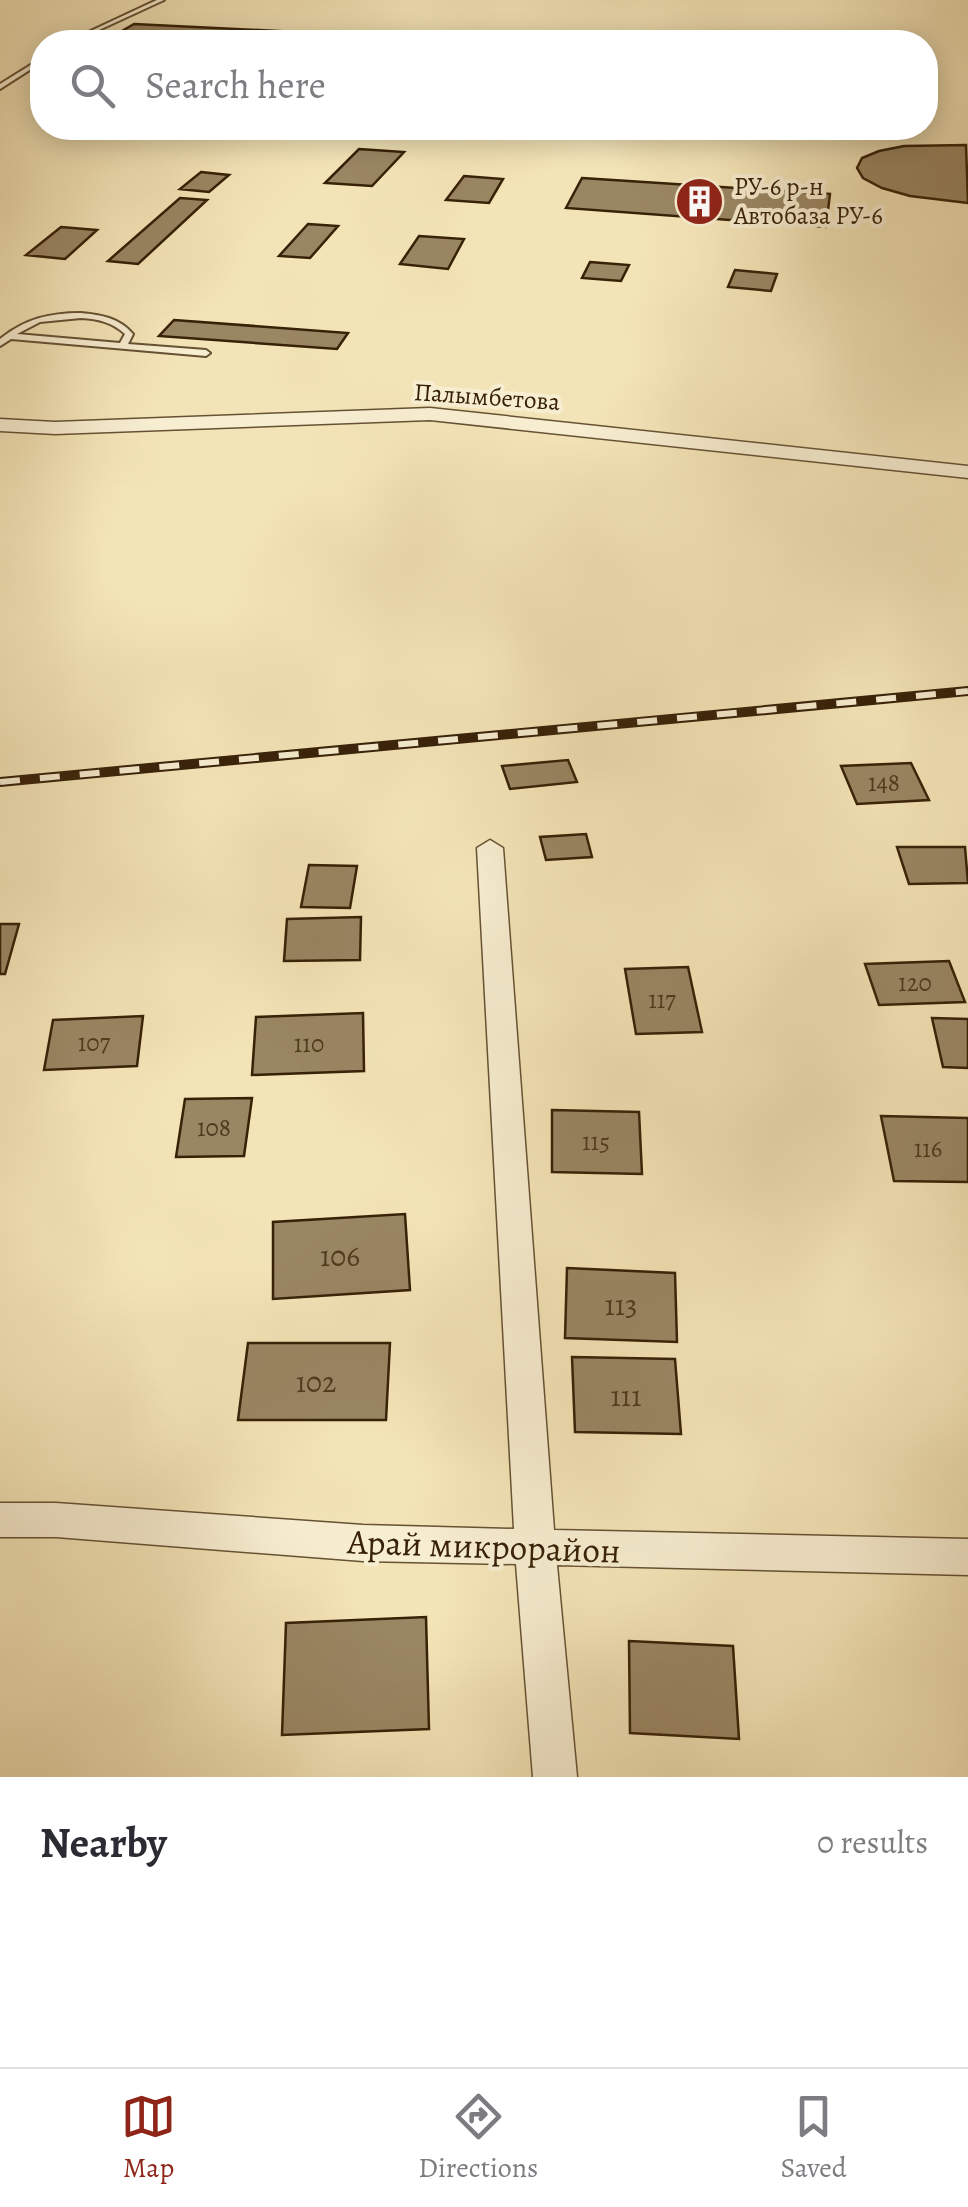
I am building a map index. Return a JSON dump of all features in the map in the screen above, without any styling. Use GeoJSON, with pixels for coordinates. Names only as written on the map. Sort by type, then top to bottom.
{"type":"FeatureCollection","features":[{"type":"Feature","properties":{"kind":"street","name":"Палымбетова"},"geometry":{"type":"LineString","coordinates":[[0,425],[55,428],[430,414],[968,472]]}},
{"type":"Feature","properties":{"kind":"street"},"geometry":{"type":"LineString","coordinates":[[490,848],[535,1548],[555,1777]]}},
{"type":"Feature","properties":{"kind":"street","name":"Арай микрорайон"},"geometry":{"type":"LineString","coordinates":[[0,1520],[56,1520],[363,1543],[968,1557]]}},
{"type":"Feature","properties":{"kind":"lane"},"geometry":{"type":"LineString","coordinates":[[96,30],[161,0]]}},
{"type":"Feature","properties":{"kind":"lane"},"geometry":{"type":"LineString","coordinates":[[0,88],[30,68]]}},
{"type":"Feature","properties":{"kind":"lane"},"geometry":{"type":"LineString","coordinates":[[0,344],[28,323],[44,318],[101,318],[126,328],[129,334],[123,346]]}},
{"type":"Feature","properties":{"kind":"lane"},"geometry":{"type":"LineString","coordinates":[[9,336],[206,353]]}},
{"type":"Feature","properties":{"kind":"building"},"geometry":{"type":"Polygon","coordinates":[[[134,24],[258,30],[124,30],[134,24]]]}},
{"type":"Feature","properties":{"kind":"building"},"geometry":{"type":"Polygon","coordinates":[[[966,145],[968,203],[910,196],[882,188],[863,178],[857,168],[862,158],[879,151],[904,146],[966,145]]]}},
{"type":"Feature","properties":{"kind":"building"},"geometry":{"type":"Polygon","coordinates":[[[359,149],[404,152],[372,186],[325,183],[359,149]]]}},
{"type":"Feature","properties":{"kind":"building"},"geometry":{"type":"Polygon","coordinates":[[[201,172],[229,175],[209,192],[180,189],[201,172]]]}},
{"type":"Feature","properties":{"kind":"building"},"geometry":{"type":"Polygon","coordinates":[[[464,176],[503,179],[489,203],[446,200],[464,176]]]}},
{"type":"Feature","properties":{"kind":"building","name":"РУ-6 р-н Автобаза РУ-6"},"geometry":{"type":"Polygon","coordinates":[[[582,178],[830,194],[826,227],[566,208],[582,178]]]}},
{"type":"Feature","properties":{"kind":"building"},"geometry":{"type":"Polygon","coordinates":[[[180,198],[207,200],[138,264],[108,261],[180,198]]]}},
{"type":"Feature","properties":{"kind":"building"},"geometry":{"type":"Polygon","coordinates":[[[308,224],[338,226],[310,258],[279,256],[308,224]]]}},
{"type":"Feature","properties":{"kind":"building"},"geometry":{"type":"Polygon","coordinates":[[[61,227],[97,230],[65,259],[26,255],[61,227]]]}},
{"type":"Feature","properties":{"kind":"building"},"geometry":{"type":"Polygon","coordinates":[[[419,236],[464,239],[448,269],[400,264],[419,236]]]}},
{"type":"Feature","properties":{"kind":"building"},"geometry":{"type":"Polygon","coordinates":[[[590,262],[629,265],[621,281],[582,278],[590,262]]]}},
{"type":"Feature","properties":{"kind":"building"},"geometry":{"type":"Polygon","coordinates":[[[735,270],[777,274],[771,291],[728,287],[735,270]]]}},
{"type":"Feature","properties":{"kind":"building"},"geometry":{"type":"Polygon","coordinates":[[[174,320],[348,333],[337,349],[159,336],[174,320]]]}},
{"type":"Feature","properties":{"kind":"building"},"geometry":{"type":"Polygon","coordinates":[[[568,760],[577,782],[510,789],[502,766],[568,760]]]}},
{"type":"Feature","properties":{"kind":"building"},"geometry":{"type":"Polygon","coordinates":[[[911,763],[929,800],[857,804],[841,766],[911,763]]]}},
{"type":"Feature","properties":{"kind":"building"},"geometry":{"type":"Polygon","coordinates":[[[586,834],[592,857],[546,860],[540,837],[586,834]]]}},
{"type":"Feature","properties":{"kind":"building"},"geometry":{"type":"Polygon","coordinates":[[[897,847],[965,847],[968,883],[909,884],[897,847]]]}},
{"type":"Feature","properties":{"kind":"building"},"geometry":{"type":"Polygon","coordinates":[[[309,865],[357,866],[350,908],[301,907],[309,865]]]}},
{"type":"Feature","properties":{"kind":"building"},"geometry":{"type":"Polygon","coordinates":[[[361,917],[360,960],[284,961],[287,919],[361,917]]]}},
{"type":"Feature","properties":{"kind":"building"},"geometry":{"type":"Polygon","coordinates":[[[0,924],[19,924],[5,974],[0,974],[0,924]]]}},
{"type":"Feature","properties":{"kind":"building"},"geometry":{"type":"Polygon","coordinates":[[[949,961],[965,1002],[879,1005],[865,964],[949,961]]]}},
{"type":"Feature","properties":{"kind":"building"},"geometry":{"type":"Polygon","coordinates":[[[688,967],[702,1032],[636,1034],[625,969],[688,967]]]}},
{"type":"Feature","properties":{"kind":"building"},"geometry":{"type":"Polygon","coordinates":[[[363,1013],[364,1071],[252,1075],[256,1017],[363,1013]]]}},
{"type":"Feature","properties":{"kind":"building"},"geometry":{"type":"Polygon","coordinates":[[[143,1016],[137,1066],[44,1070],[53,1020],[143,1016]]]}},
{"type":"Feature","properties":{"kind":"building"},"geometry":{"type":"Polygon","coordinates":[[[932,1018],[968,1019],[968,1068],[943,1067],[932,1018]]]}},
{"type":"Feature","properties":{"kind":"building"},"geometry":{"type":"Polygon","coordinates":[[[252,1098],[244,1156],[176,1157],[185,1099],[252,1098]]]}},
{"type":"Feature","properties":{"kind":"building"},"geometry":{"type":"Polygon","coordinates":[[[552,1110],[639,1112],[642,1174],[552,1172],[552,1110]]]}},
{"type":"Feature","properties":{"kind":"building"},"geometry":{"type":"Polygon","coordinates":[[[881,1116],[968,1118],[968,1182],[894,1181],[881,1116]]]}},
{"type":"Feature","properties":{"kind":"building"},"geometry":{"type":"Polygon","coordinates":[[[405,1214],[410,1290],[273,1299],[273,1222],[405,1214]]]}},
{"type":"Feature","properties":{"kind":"building"},"geometry":{"type":"Polygon","coordinates":[[[567,1268],[675,1273],[677,1342],[565,1338],[567,1268]]]}},
{"type":"Feature","properties":{"kind":"building"},"geometry":{"type":"Polygon","coordinates":[[[248,1343],[390,1343],[386,1420],[238,1420],[248,1343]]]}},
{"type":"Feature","properties":{"kind":"building"},"geometry":{"type":"Polygon","coordinates":[[[572,1357],[675,1359],[681,1434],[575,1432],[572,1357]]]}},
{"type":"Feature","properties":{"kind":"building"},"geometry":{"type":"Polygon","coordinates":[[[426,1617],[429,1729],[282,1735],[286,1623],[426,1617]]]}},
{"type":"Feature","properties":{"kind":"building"},"geometry":{"type":"Polygon","coordinates":[[[629,1641],[733,1646],[739,1739],[630,1733],[629,1641]]]}},
{"type":"Feature","properties":{"kind":"railway"},"geometry":{"type":"LineString","coordinates":[[0,782],[968,691]]}},
{"type":"Feature","properties":{"kind":"place","name":"РУ-6 р-н Автобаза РУ-6"},"geometry":{"type":"Point","coordinates":[699,201]}}]}
